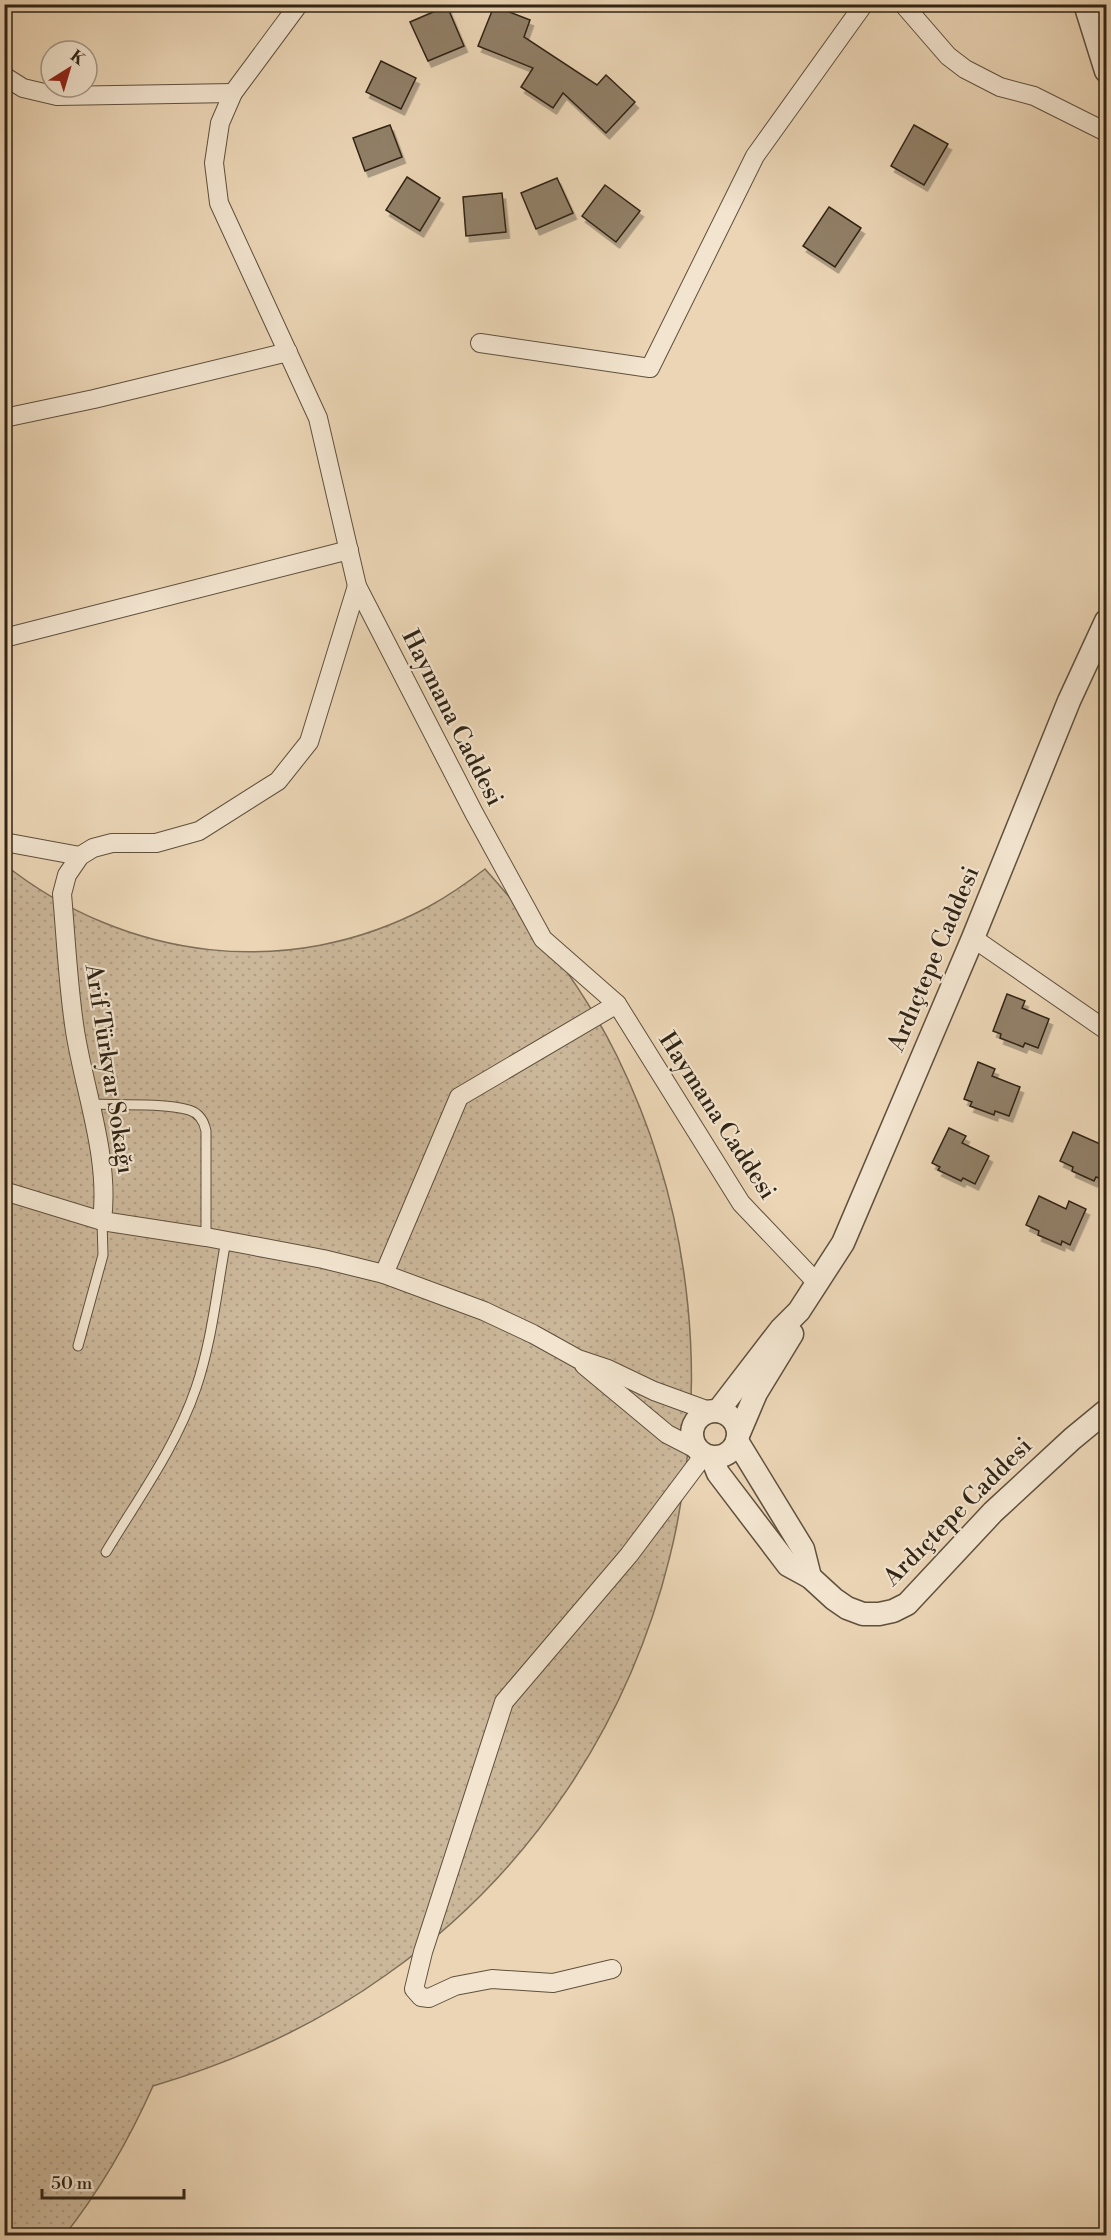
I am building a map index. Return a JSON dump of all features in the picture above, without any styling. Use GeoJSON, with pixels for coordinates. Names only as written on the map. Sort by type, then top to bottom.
{"type":"FeatureCollection","features":[{"type":"Feature","properties":{"kind":"street","name":"Haymana Caddesi"},"geometry":{"type":"LineString","coordinates":[[299,4],[233,93],[220,123],[214,163],[219,203],[318,418],[357,586],[474,813],[543,939],[617,1004],[741,1203],[818,1284]]}},
{"type":"Feature","properties":{"kind":"street"},"geometry":{"type":"LineString","coordinates":[[480,343],[650,368],[755,156],[864,4]]}},
{"type":"Feature","properties":{"kind":"street"},"geometry":{"type":"LineString","coordinates":[[903,4],[948,56],[966,69],[1000,87],[1034,96],[1107,132]]}},
{"type":"Feature","properties":{"kind":"street"},"geometry":{"type":"LineString","coordinates":[[1085,4],[1107,71]]}},
{"type":"Feature","properties":{"kind":"street"},"geometry":{"type":"LineString","coordinates":[[7,84],[57,96],[233,93]]}},
{"type":"Feature","properties":{"kind":"street"},"geometry":{"type":"LineString","coordinates":[[4,418],[94,399],[288,352]]}},
{"type":"Feature","properties":{"kind":"street"},"geometry":{"type":"LineString","coordinates":[[4,638],[349,550]]}},
{"type":"Feature","properties":{"kind":"street"},"geometry":{"type":"LineString","coordinates":[[4,842],[80,856],[93,848],[112,843],[156,843],[199,831],[278,781],[309,742],[357,586]]}},
{"type":"Feature","properties":{"kind":"street","name":"Ardıçtepe Caddesi"},"geometry":{"type":"LineString","coordinates":[[713,1411],[781,1329],[800,1311],[843,1243],[973,938],[1069,701],[1107,621]]}},
{"type":"Feature","properties":{"kind":"street","name":"Arif Türkyar Sokağı"},"geometry":{"type":"LineString","coordinates":[[80,856],[67,875],[62,894],[74,1030],[103,1175],[102,1221]]}},
{"type":"Feature","properties":{"kind":"street"},"geometry":{"type":"LineString","coordinates":[[973,938],[1101,1026],[1107,1007]]}},
{"type":"Feature","properties":{"kind":"street"},"geometry":{"type":"LineString","coordinates":[[384,1274],[459,1097],[617,1004]]}},
{"type":"Feature","properties":{"kind":"street"},"geometry":{"type":"LineString","coordinates":[[4,1191],[102,1221],[323,1258],[384,1274],[484,1311],[533,1334],[578,1359],[608,1369],[671,1398],[732,1418],[737,1425],[738,1437],[734,1448],[728,1454],[705,1454],[667,1434],[578,1359]]}},
{"type":"Feature","properties":{"kind":"street","name":"Ardıçtepe Caddesi"},"geometry":{"type":"LineString","coordinates":[[738,1437],[756,1394],[790,1339],[800,1311]]}},
{"type":"Feature","properties":{"kind":"street","name":"Ardıçtepe Caddesi"},"geometry":{"type":"LineString","coordinates":[[705,1454],[788,1565],[810,1577],[847,1608],[862,1614],[879,1614],[893,1611],[907,1604],[993,1512],[1064,1446],[1107,1410]]}},
{"type":"Feature","properties":{"kind":"street"},"geometry":{"type":"LineString","coordinates":[[705,1454],[693,1444],[692,1427],[702,1414],[713,1411]]}},
{"type":"Feature","properties":{"kind":"street"},"geometry":{"type":"LineString","coordinates":[[738,1437],[803,1549],[810,1577]]}},
{"type":"Feature","properties":{"kind":"street"},"geometry":{"type":"LineString","coordinates":[[612,1969],[553,1983],[492,1979],[455,1986],[429,1998],[422,1997],[414,1989],[423,1952],[504,1702],[629,1555],[705,1454]]}},
{"type":"Feature","properties":{"kind":"lane"},"geometry":{"type":"LineString","coordinates":[[89,1104],[167,1107],[189,1110],[202,1119],[206,1131],[206,1237]]}},
{"type":"Feature","properties":{"kind":"lane"},"geometry":{"type":"LineString","coordinates":[[78,1346],[103,1255],[102,1221]]}},
{"type":"Feature","properties":{"kind":"lane"},"geometry":{"type":"LineString","coordinates":[[106,1551],[173,1440],[196,1388],[204,1359],[226,1240]]}},
{"type":"Feature","properties":{"kind":"shaded area"},"geometry":{"type":"Polygon","coordinates":[[[4,864],[52,897],[102,922],[155,940],[210,950],[265,951],[320,945],[375,930],[428,907],[485,869],[522,913],[574,982],[604,1030],[617,1056],[664,1178],[688,1305],[689,1432],[670,1558],[629,1678],[567,1790],[486,1890],[386,1975],[331,2010],[274,2040],[215,2065],[153,2086],[113,2164],[64,2236],[4,2235],[4,864]]]}},
{"type":"Feature","properties":{"kind":"building"},"geometry":{"type":"Polygon","coordinates":[[[447,6],[464,46],[428,61],[410,22],[447,6]]]}},
{"type":"Feature","properties":{"kind":"building"},"geometry":{"type":"Polygon","coordinates":[[[494,6],[530,20],[524,37],[597,85],[606,75],[635,102],[606,133],[563,93],[553,108],[521,87],[533,68],[478,46],[494,6]]]}},
{"type":"Feature","properties":{"kind":"building"},"geometry":{"type":"Polygon","coordinates":[[[381,61],[416,78],[401,109],[366,92],[381,61]]]}},
{"type":"Feature","properties":{"kind":"building"},"geometry":{"type":"Polygon","coordinates":[[[390,125],[402,157],[365,171],[353,138],[390,125]]]}},
{"type":"Feature","properties":{"kind":"building"},"geometry":{"type":"Polygon","coordinates":[[[914,125],[948,144],[924,185],[891,166],[914,125]]]}},
{"type":"Feature","properties":{"kind":"building"},"geometry":{"type":"Polygon","coordinates":[[[407,177],[440,198],[420,231],[386,210],[407,177]]]}},
{"type":"Feature","properties":{"kind":"building"},"geometry":{"type":"Polygon","coordinates":[[[557,178],[573,213],[536,229],[521,193],[557,178]]]}},
{"type":"Feature","properties":{"kind":"building"},"geometry":{"type":"Polygon","coordinates":[[[605,185],[640,211],[616,242],[582,216],[605,185]]]}},
{"type":"Feature","properties":{"kind":"building"},"geometry":{"type":"Polygon","coordinates":[[[502,193],[506,232],[466,236],[463,197],[502,193]]]}},
{"type":"Feature","properties":{"kind":"building"},"geometry":{"type":"Polygon","coordinates":[[[829,207],[861,228],[835,267],[803,246],[829,207]]]}},
{"type":"Feature","properties":{"kind":"building"},"geometry":{"type":"Polygon","coordinates":[[[1007,994],[1025,1001],[1022,1008],[1049,1019],[1038,1048],[1025,1043],[1023,1047],[1000,1038],[1001,1034],[993,1031],[1007,994]]]}},
{"type":"Feature","properties":{"kind":"building"},"geometry":{"type":"Polygon","coordinates":[[[978,1062],[995,1069],[992,1076],[1020,1087],[1009,1116],[995,1111],[994,1115],[970,1106],[972,1102],[964,1099],[978,1062]]]}},
{"type":"Feature","properties":{"kind":"building"},"geometry":{"type":"Polygon","coordinates":[[[949,1128],[966,1136],[962,1143],[989,1156],[975,1184],[963,1178],[961,1181],[938,1170],[940,1167],[932,1163],[949,1128]]]}},
{"type":"Feature","properties":{"kind":"building"},"geometry":{"type":"Polygon","coordinates":[[[1073,1132],[1107,1147],[1107,1181],[1096,1177],[1094,1181],[1072,1171],[1073,1167],[1060,1161],[1073,1132]]]}},
{"type":"Feature","properties":{"kind":"building"},"geometry":{"type":"Polygon","coordinates":[[[1039,1196],[1066,1209],[1069,1201],[1086,1209],[1070,1245],[1062,1241],[1061,1245],[1038,1235],[1039,1231],[1026,1225],[1039,1196]]]}}]}
